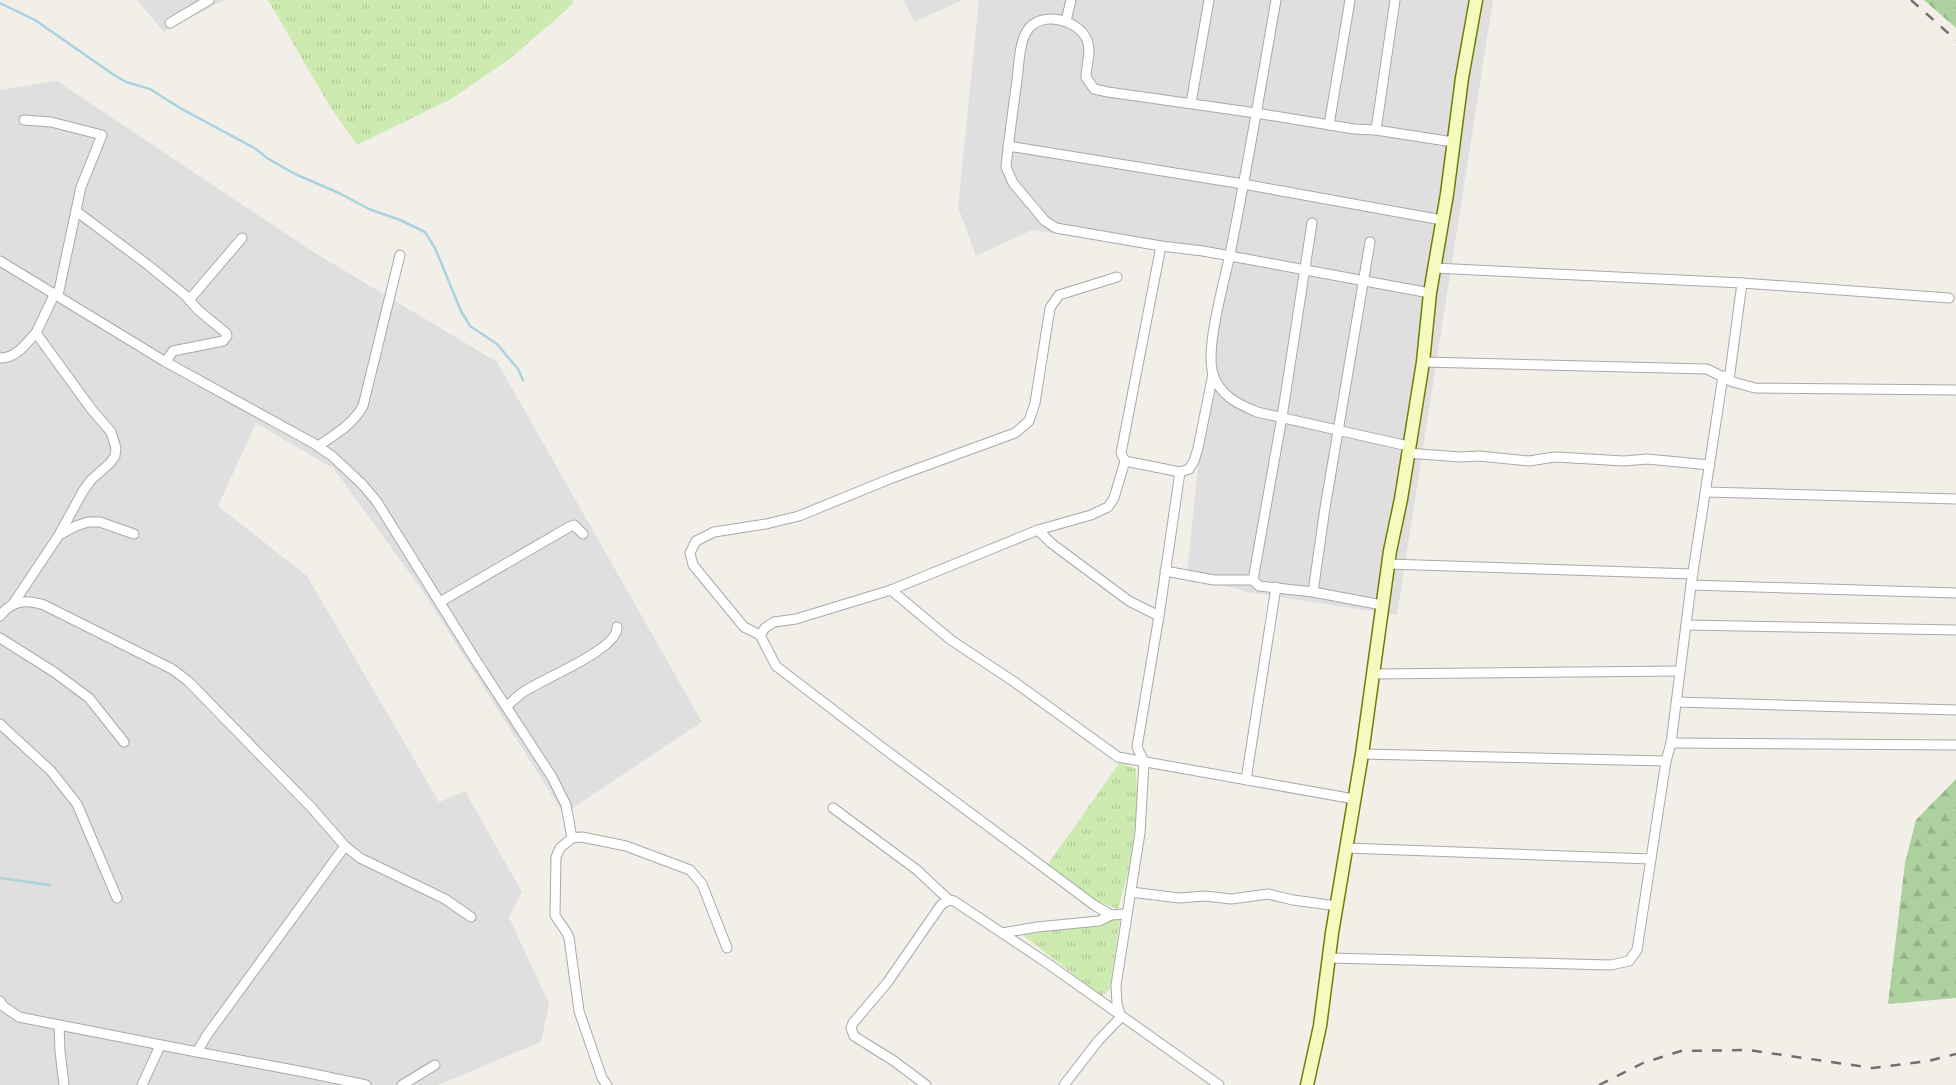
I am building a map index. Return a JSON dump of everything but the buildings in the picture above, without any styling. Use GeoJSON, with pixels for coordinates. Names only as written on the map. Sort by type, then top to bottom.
{"type":"FeatureCollection","features":[{"type":"Feature","properties":{"kind":"street"},"geometry":{"type":"LineString","coordinates":[[170,23],[208,0]]}},
{"type":"Feature","properties":{"kind":"street"},"geometry":{"type":"LineString","coordinates":[[1066,21],[1071,0]]}},
{"type":"Feature","properties":{"kind":"street"},"geometry":{"type":"LineString","coordinates":[[1191,103],[1209,0]]}},
{"type":"Feature","properties":{"kind":"street"},"geometry":{"type":"LineString","coordinates":[[1125,461],[1180,472],[1189,469],[1196,455],[1213,374],[1212,346],[1219,303],[1230,256],[1276,0]]}},
{"type":"Feature","properties":{"kind":"street"},"geometry":{"type":"LineString","coordinates":[[1329,125],[1350,0]]}},
{"type":"Feature","properties":{"kind":"street"},"geometry":{"type":"LineString","coordinates":[[1376,130],[1395,0]]}},
{"type":"Feature","properties":{"kind":"street"},"geometry":{"type":"LineString","coordinates":[[1307,1085],[1320,1026],[1336,906],[1362,754],[1388,564],[1423,362],[1430,293],[1476,0]]}},
{"type":"Feature","properties":{"kind":"street"},"geometry":{"type":"LineString","coordinates":[[1430,293],[1050,225],[1013,183],[1006,167],[1020,57],[1026,32],[1038,21],[1066,21],[1074,25],[1086,38],[1089,52],[1086,77],[1094,89],[1354,129],[1376,130],[1454,142]]}},
{"type":"Feature","properties":{"kind":"street"},"geometry":{"type":"LineString","coordinates":[[0,358],[11,357],[17,353],[36,333],[56,294],[81,187],[102,135],[44,120],[24,120]]}},
{"type":"Feature","properties":{"kind":"street"},"geometry":{"type":"LineString","coordinates":[[1008,146],[1243,184],[1442,220]]}},
{"type":"Feature","properties":{"kind":"street"},"geometry":{"type":"LineString","coordinates":[[76,211],[148,265],[198,310],[223,329],[227,336],[222,342],[173,351],[166,361]]}},
{"type":"Feature","properties":{"kind":"street"},"geometry":{"type":"LineString","coordinates":[[1253,580],[1282,416],[1312,223]]}},
{"type":"Feature","properties":{"kind":"street"},"geometry":{"type":"LineString","coordinates":[[189,300],[242,238]]}},
{"type":"Feature","properties":{"kind":"street"},"geometry":{"type":"LineString","coordinates":[[1313,592],[1370,242]]}},
{"type":"Feature","properties":{"kind":"street"},"geometry":{"type":"LineString","coordinates":[[760,636],[765,628],[774,622],[796,619],[891,590],[1038,530],[1091,515],[1108,507],[1114,498],[1125,461],[1121,453],[1161,246]]}},
{"type":"Feature","properties":{"kind":"street"},"geometry":{"type":"LineString","coordinates":[[318,446],[349,425],[357,416],[362,406],[367,394],[400,255]]}},
{"type":"Feature","properties":{"kind":"street"},"geometry":{"type":"LineString","coordinates":[[0,260],[166,361],[318,446],[348,470],[377,502],[557,787],[566,805],[572,838]]}},
{"type":"Feature","properties":{"kind":"street"},"geometry":{"type":"LineString","coordinates":[[1434,268],[1742,283],[1949,298]]}},
{"type":"Feature","properties":{"kind":"street"},"geometry":{"type":"LineString","coordinates":[[1111,915],[1094,905],[776,666],[760,636],[744,627],[693,565],[690,553],[696,541],[714,532],[799,516],[892,478],[1015,433],[1029,421],[1035,404],[1050,308],[1059,295],[1117,277]]}},
{"type":"Feature","properties":{"kind":"street"},"geometry":{"type":"LineString","coordinates":[[1329,958],[1611,965],[1629,961],[1637,950],[1666,761],[1671,744],[1691,585],[1742,283]]}},
{"type":"Feature","properties":{"kind":"street"},"geometry":{"type":"LineString","coordinates":[[13,604],[59,535],[83,491],[91,480],[110,463],[115,456],[116,448],[111,432],[92,410],[36,333]]}},
{"type":"Feature","properties":{"kind":"street"},"geometry":{"type":"LineString","coordinates":[[1423,362],[1707,369],[1755,388],[1956,390]]}},
{"type":"Feature","properties":{"kind":"street"},"geometry":{"type":"LineString","coordinates":[[1213,374],[1219,386],[1231,400],[1258,412],[1282,416],[1408,449],[1460,457],[1479,456],[1529,461],[1555,457],[1624,461],[1647,459],[1710,465]]}},
{"type":"Feature","properties":{"kind":"street"},"geometry":{"type":"LineString","coordinates":[[1121,1017],[1117,1004],[1116,984],[1140,833],[1144,762],[1137,747],[1180,472]]}},
{"type":"Feature","properties":{"kind":"street"},"geometry":{"type":"LineString","coordinates":[[1706,492],[1956,499]]}},
{"type":"Feature","properties":{"kind":"street"},"geometry":{"type":"LineString","coordinates":[[59,535],[88,522],[100,522],[134,534]]}},
{"type":"Feature","properties":{"kind":"street"},"geometry":{"type":"LineString","coordinates":[[440,602],[569,526],[574,525],[583,534]]}},
{"type":"Feature","properties":{"kind":"street"},"geometry":{"type":"LineString","coordinates":[[1038,530],[1051,543],[1129,601],[1159,616]]}},
{"type":"Feature","properties":{"kind":"street"},"geometry":{"type":"LineString","coordinates":[[1388,564],[1693,574]]}},
{"type":"Feature","properties":{"kind":"street"},"geometry":{"type":"LineString","coordinates":[[1165,571],[1214,580],[1253,580],[1259,586],[1313,592],[1382,605]]}},
{"type":"Feature","properties":{"kind":"street"},"geometry":{"type":"LineString","coordinates":[[1691,585],[1956,593]]}},
{"type":"Feature","properties":{"kind":"street"},"geometry":{"type":"LineString","coordinates":[[1246,780],[1276,587]]}},
{"type":"Feature","properties":{"kind":"street"},"geometry":{"type":"LineString","coordinates":[[891,590],[952,640],[1118,758],[1354,799]]}},
{"type":"Feature","properties":{"kind":"street"},"geometry":{"type":"LineString","coordinates":[[0,616],[5,609],[22,601],[44,605],[172,669],[188,681],[260,754],[345,846],[360,858],[445,899],[471,917]]}},
{"type":"Feature","properties":{"kind":"street"},"geometry":{"type":"LineString","coordinates":[[1686,625],[1956,630]]}},
{"type":"Feature","properties":{"kind":"street"},"geometry":{"type":"LineString","coordinates":[[507,706],[525,691],[605,646],[613,638],[617,627]]}},
{"type":"Feature","properties":{"kind":"street"},"geometry":{"type":"LineString","coordinates":[[0,638],[54,672],[89,698],[124,742]]}},
{"type":"Feature","properties":{"kind":"street"},"geometry":{"type":"LineString","coordinates":[[1372,674],[1679,671]]}},
{"type":"Feature","properties":{"kind":"street"},"geometry":{"type":"LineString","coordinates":[[1676,702],[1956,710]]}},
{"type":"Feature","properties":{"kind":"street"},"geometry":{"type":"LineString","coordinates":[[0,724],[51,771],[77,804],[117,898]]}},
{"type":"Feature","properties":{"kind":"street"},"geometry":{"type":"LineString","coordinates":[[1671,744],[1956,745]]}},
{"type":"Feature","properties":{"kind":"street"},"geometry":{"type":"LineString","coordinates":[[1362,754],[1666,761]]}},
{"type":"Feature","properties":{"kind":"street"},"geometry":{"type":"LineString","coordinates":[[833,808],[917,870],[949,900],[954,901],[1047,963],[1219,1085]]}},
{"type":"Feature","properties":{"kind":"street"},"geometry":{"type":"LineString","coordinates":[[607,1085],[602,1078],[579,1011],[569,938],[555,914],[556,857],[560,848],[572,838],[582,837],[626,846],[690,870],[702,884],[727,948]]}},
{"type":"Feature","properties":{"kind":"street"},"geometry":{"type":"LineString","coordinates":[[197,1052],[207,1035],[345,846]]}},
{"type":"Feature","properties":{"kind":"street"},"geometry":{"type":"LineString","coordinates":[[1346,848],[1651,859]]}},
{"type":"Feature","properties":{"kind":"street"},"geometry":{"type":"LineString","coordinates":[[1131,892],[1179,898],[1205,896],[1231,899],[1268,894],[1293,900],[1336,906]]}},
{"type":"Feature","properties":{"kind":"street"},"geometry":{"type":"LineString","coordinates":[[926,1085],[894,1061],[854,1036],[851,1028],[853,1023],[887,983],[941,905],[949,900]]}},
{"type":"Feature","properties":{"kind":"street"},"geometry":{"type":"LineString","coordinates":[[1002,933],[1037,926],[1099,921],[1111,915],[1126,914]]}},
{"type":"Feature","properties":{"kind":"street"},"geometry":{"type":"LineString","coordinates":[[0,1001],[3,1006],[18,1017],[366,1085]]}},
{"type":"Feature","properties":{"kind":"street"},"geometry":{"type":"LineString","coordinates":[[1064,1085],[1098,1042],[1121,1017]]}},
{"type":"Feature","properties":{"kind":"street"},"geometry":{"type":"LineString","coordinates":[[59,1025],[64,1085]]}},
{"type":"Feature","properties":{"kind":"street"},"geometry":{"type":"LineString","coordinates":[[142,1085],[160,1046]]}},
{"type":"Feature","properties":{"kind":"street"},"geometry":{"type":"LineString","coordinates":[[402,1085],[435,1065]]}},
{"type":"Feature","properties":{"kind":"shaded area"},"geometry":{"type":"Polygon","coordinates":[[[137,0],[224,0],[164,32],[137,0]]]}},
{"type":"Feature","properties":{"kind":"shaded area"},"geometry":{"type":"Polygon","coordinates":[[[904,0],[963,0],[914,22],[904,0]]]}},
{"type":"Feature","properties":{"kind":"shaded area"},"geometry":{"type":"Polygon","coordinates":[[[979,0],[1493,0],[1397,615],[1247,592],[1187,575],[1208,368],[1225,260],[1032,230],[976,256],[958,207],[979,0]]]}},
{"type":"Feature","properties":{"kind":"shaded area"},"geometry":{"type":"Polygon","coordinates":[[[57,81],[315,253],[497,362],[702,722],[564,814],[422,590],[334,469],[256,423],[218,506],[307,576],[439,802],[465,791],[522,892],[509,917],[549,1004],[541,1042],[438,1085],[0,1085],[0,90],[57,81]]]}},
{"type":"Feature","properties":{"kind":"green space"},"geometry":{"type":"Polygon","coordinates":[[[268,0],[573,0],[572,5],[511,58],[451,99],[357,145],[329,105],[268,0]]]}},
{"type":"Feature","properties":{"kind":"green space"},"geometry":{"type":"Polygon","coordinates":[[[1924,0],[1956,0],[1956,28],[1924,0]]]}},
{"type":"Feature","properties":{"kind":"green space"},"geometry":{"type":"Polygon","coordinates":[[[1120,762],[1136,769],[1138,808],[1129,869],[1118,909],[1099,902],[1048,864],[1120,762]]]}},
{"type":"Feature","properties":{"kind":"green space"},"geometry":{"type":"Polygon","coordinates":[[[1956,779],[1956,998],[1888,1004],[1905,863],[1916,820],[1956,779]]]}},
{"type":"Feature","properties":{"kind":"green space"},"geometry":{"type":"Polygon","coordinates":[[[1120,919],[1110,989],[1102,996],[1020,933],[1120,919]]]}},
{"type":"Feature","properties":{"kind":"waterway"},"geometry":{"type":"LineString","coordinates":[[0,3],[35,20],[126,82],[150,89],[180,108],[256,149],[267,158],[295,174],[339,193],[369,209],[400,220],[425,232],[435,248],[461,311],[470,326],[497,344],[518,369],[523,380]]}},
{"type":"Feature","properties":{"kind":"waterway"},"geometry":{"type":"LineString","coordinates":[[0,878],[50,885]]}},
{"type":"Feature","properties":{"kind":"railway"},"geometry":{"type":"LineString","coordinates":[[1911,0],[1956,40]]}},
{"type":"Feature","properties":{"kind":"railway"},"geometry":{"type":"LineString","coordinates":[[1599,1085],[1643,1063],[1681,1051],[1748,1050],[1873,1068],[1928,1061],[1956,1054]]}}]}
